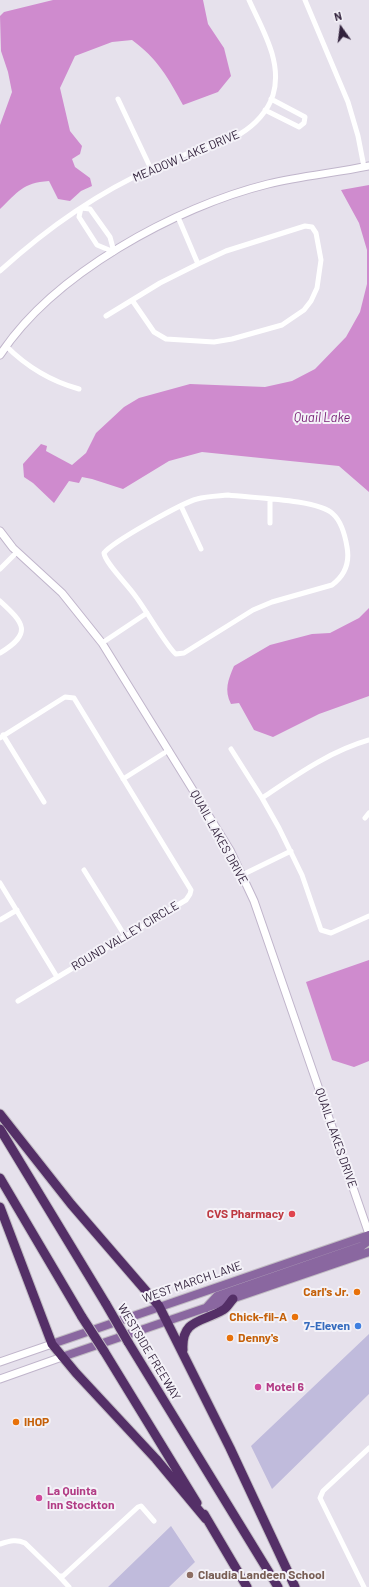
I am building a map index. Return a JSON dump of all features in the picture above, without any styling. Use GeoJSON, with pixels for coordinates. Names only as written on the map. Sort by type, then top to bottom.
{"type":"FeatureCollection","features":[{"type":"Feature","properties":{"kind":"highway"},"geometry":{"type":"LineString","coordinates":[[0,1114],[71,1204],[140,1285],[160,1306],[230,1448],[295,1587]]}},
{"type":"Feature","properties":{"kind":"highway","name":"WESTSIDE FREEWAY"},"geometry":{"type":"LineString","coordinates":[[0,1129],[278,1587]]}},
{"type":"Feature","properties":{"kind":"highway"},"geometry":{"type":"LineString","coordinates":[[0,1178],[186,1490],[206,1519],[247,1587]]}},
{"type":"Feature","properties":{"kind":"highway"},"geometry":{"type":"LineString","coordinates":[[0,1207],[52,1344],[62,1357],[186,1490]]}},
{"type":"Feature","properties":{"kind":"highway"},"geometry":{"type":"LineString","coordinates":[[184,1353],[184,1340],[191,1325],[202,1318],[224,1310],[233,1299]]}},
{"type":"Feature","properties":{"kind":"main road"},"geometry":{"type":"LineString","coordinates":[[0,355],[17,331],[53,297],[114,252],[138,237],[214,201],[267,184],[304,176],[366,167]]}},
{"type":"Feature","properties":{"kind":"main road","name":"QUAIL LAKES DRIVE"},"geometry":{"type":"LineString","coordinates":[[0,531],[17,552],[62,593],[102,643],[230,850],[261,921],[369,1234]]}},
{"type":"Feature","properties":{"kind":"main road"},"geometry":{"type":"LineString","coordinates":[[204,1309],[216,1296],[362,1246],[367,1242],[369,1234]]}},
{"type":"Feature","properties":{"kind":"main road","name":"WEST MARCH LANE"},"geometry":{"type":"LineString","coordinates":[[0,1362],[369,1234]]}},
{"type":"Feature","properties":{"kind":"main road"},"geometry":{"type":"LineString","coordinates":[[0,1379],[369,1252]]}},
{"type":"Feature","properties":{"kind":"street","name":"MEADOW LAKE DRIVE"},"geometry":{"type":"LineString","coordinates":[[0,271],[35,241],[81,208],[151,169],[239,134],[254,123],[265,110],[271,99],[275,75],[274,60],[249,0]]}},
{"type":"Feature","properties":{"kind":"street"},"geometry":{"type":"LineString","coordinates":[[305,0],[348,102],[366,167]]}},
{"type":"Feature","properties":{"kind":"street"},"geometry":{"type":"LineString","coordinates":[[118,99],[151,169]]}},
{"type":"Feature","properties":{"kind":"street"},"geometry":{"type":"LineString","coordinates":[[265,110],[299,127],[304,123],[305,117],[271,99]]}},
{"type":"Feature","properties":{"kind":"street"},"geometry":{"type":"LineString","coordinates":[[81,208],[90,209],[110,238],[114,252],[97,245],[79,217],[81,208]]}},
{"type":"Feature","properties":{"kind":"street"},"geometry":{"type":"LineString","coordinates":[[178,217],[198,264]]}},
{"type":"Feature","properties":{"kind":"street"},"geometry":{"type":"LineString","coordinates":[[106,316],[132,300],[160,283],[198,264],[255,241],[308,226],[312,227],[316,233],[321,260],[321,272],[318,288],[311,301],[295,318],[276,327],[214,342],[161,337],[154,332],[132,300]]}},
{"type":"Feature","properties":{"kind":"street"},"geometry":{"type":"LineString","coordinates":[[6,346],[20,359],[40,373],[63,384],[79,389]]}},
{"type":"Feature","properties":{"kind":"street"},"geometry":{"type":"LineString","coordinates":[[214,496],[316,505],[334,514],[341,525],[348,554],[346,567],[337,582],[326,588],[272,602],[253,610],[181,654],[176,654],[170,650],[147,613],[118,573],[106,561],[104,553],[114,544],[181,506],[196,499],[214,496]]}},
{"type":"Feature","properties":{"kind":"street"},"geometry":{"type":"LineString","coordinates":[[270,500],[270,523]]}},
{"type":"Feature","properties":{"kind":"street"},"geometry":{"type":"LineString","coordinates":[[181,506],[201,549]]}},
{"type":"Feature","properties":{"kind":"street"},"geometry":{"type":"LineString","coordinates":[[0,569],[17,552]]}},
{"type":"Feature","properties":{"kind":"street"},"geometry":{"type":"LineString","coordinates":[[0,601],[19,618],[22,630],[18,641],[0,653]]}},
{"type":"Feature","properties":{"kind":"street"},"geometry":{"type":"LineString","coordinates":[[102,643],[147,613]]}},
{"type":"Feature","properties":{"kind":"street","name":"ROUND VALLEY CIRCLE"},"geometry":{"type":"LineString","coordinates":[[0,883],[57,977],[186,900],[191,892],[190,887],[123,779],[78,702],[71,697],[65,697],[2,736]]}},
{"type":"Feature","properties":{"kind":"street"},"geometry":{"type":"LineString","coordinates":[[2,736],[44,802]]}},
{"type":"Feature","properties":{"kind":"street"},"geometry":{"type":"LineString","coordinates":[[262,798],[328,756],[345,748],[369,740]]}},
{"type":"Feature","properties":{"kind":"street"},"geometry":{"type":"LineString","coordinates":[[123,779],[169,750]]}},
{"type":"Feature","properties":{"kind":"street"},"geometry":{"type":"LineString","coordinates":[[231,750],[262,798],[291,851],[307,887],[321,930],[331,933],[369,916]]}},
{"type":"Feature","properties":{"kind":"street"},"geometry":{"type":"LineString","coordinates":[[365,818],[369,813]]}},
{"type":"Feature","properties":{"kind":"street"},"geometry":{"type":"LineString","coordinates":[[242,875],[291,851]]}},
{"type":"Feature","properties":{"kind":"street"},"geometry":{"type":"LineString","coordinates":[[84,870],[125,936]]}},
{"type":"Feature","properties":{"kind":"street"},"geometry":{"type":"LineString","coordinates":[[0,920],[17,910]]}},
{"type":"Feature","properties":{"kind":"street"},"geometry":{"type":"LineString","coordinates":[[18,1001],[57,977]]}},
{"type":"Feature","properties":{"kind":"street"},"geometry":{"type":"LineString","coordinates":[[364,1587],[320,1498],[323,1491],[369,1448]]}},
{"type":"Feature","properties":{"kind":"street"},"geometry":{"type":"LineString","coordinates":[[59,1576],[62,1576],[138,1507],[141,1506],[154,1521]]}},
{"type":"Feature","properties":{"kind":"street"},"geometry":{"type":"LineString","coordinates":[[0,1544],[11,1540],[19,1540],[25,1543],[69,1587]]}},
{"type":"Feature","properties":{"kind":"shaded area"},"geometry":{"type":"Polygon","coordinates":[[[369,1334],[369,1394],[272,1489],[251,1446],[369,1334]]]}},
{"type":"Feature","properties":{"kind":"shaded area"},"geometry":{"type":"Polygon","coordinates":[[[171,1526],[195,1562],[169,1587],[108,1587],[171,1526]]]}},
{"type":"Feature","properties":{"kind":"water"},"geometry":{"type":"Polygon","coordinates":[[[53,0],[203,0],[208,24],[224,48],[231,76],[218,92],[183,105],[173,86],[162,70],[149,54],[132,40],[112,42],[75,56],[60,88],[70,131],[82,146],[80,154],[72,159],[75,167],[90,178],[92,186],[81,191],[70,201],[58,199],[49,181],[32,184],[21,189],[0,209],[0,125],[12,92],[8,72],[1,51],[0,16],[4,12],[53,0]]]}},
{"type":"Feature","properties":{"kind":"water","name":"Quail Lake"},"geometry":{"type":"Polygon","coordinates":[[[369,185],[369,492],[339,466],[202,452],[169,461],[123,489],[82,477],[79,483],[69,481],[54,503],[33,483],[24,477],[23,464],[41,444],[47,446],[46,451],[72,465],[86,453],[96,433],[124,407],[139,398],[190,384],[265,387],[292,381],[315,369],[346,337],[360,312],[367,284],[367,250],[359,223],[341,190],[369,185]]]}},
{"type":"Feature","properties":{"kind":"water"},"geometry":{"type":"Polygon","coordinates":[[[369,608],[369,696],[319,714],[273,737],[254,730],[239,703],[231,704],[227,690],[234,666],[270,645],[312,634],[330,633],[359,618],[369,608]]]}},
{"type":"Feature","properties":{"kind":"water"},"geometry":{"type":"Polygon","coordinates":[[[369,960],[369,1061],[354,1067],[332,1060],[306,982],[369,960]]]}},
{"type":"Feature","properties":{"kind":"place","name":"CVS Pharmacy"},"geometry":{"type":"Point","coordinates":[292,1214]}},
{"type":"Feature","properties":{"kind":"place","name":"Carl's Jr."},"geometry":{"type":"Point","coordinates":[357,1292]}},
{"type":"Feature","properties":{"kind":"place","name":"Chick-fil-A"},"geometry":{"type":"Point","coordinates":[295,1317]}},
{"type":"Feature","properties":{"kind":"place","name":"7-Eleven"},"geometry":{"type":"Point","coordinates":[358,1326]}},
{"type":"Feature","properties":{"kind":"place","name":"Denny's"},"geometry":{"type":"Point","coordinates":[230,1338]}},
{"type":"Feature","properties":{"kind":"place","name":"Motel 6"},"geometry":{"type":"Point","coordinates":[258,1387]}},
{"type":"Feature","properties":{"kind":"place","name":"IHOP"},"geometry":{"type":"Point","coordinates":[16,1422]}},
{"type":"Feature","properties":{"kind":"place","name":"La Quinta Inn Stockton"},"geometry":{"type":"Point","coordinates":[39,1498]}},
{"type":"Feature","properties":{"kind":"place","name":"Claudia Landeen School"},"geometry":{"type":"Point","coordinates":[190,1575]}}]}
